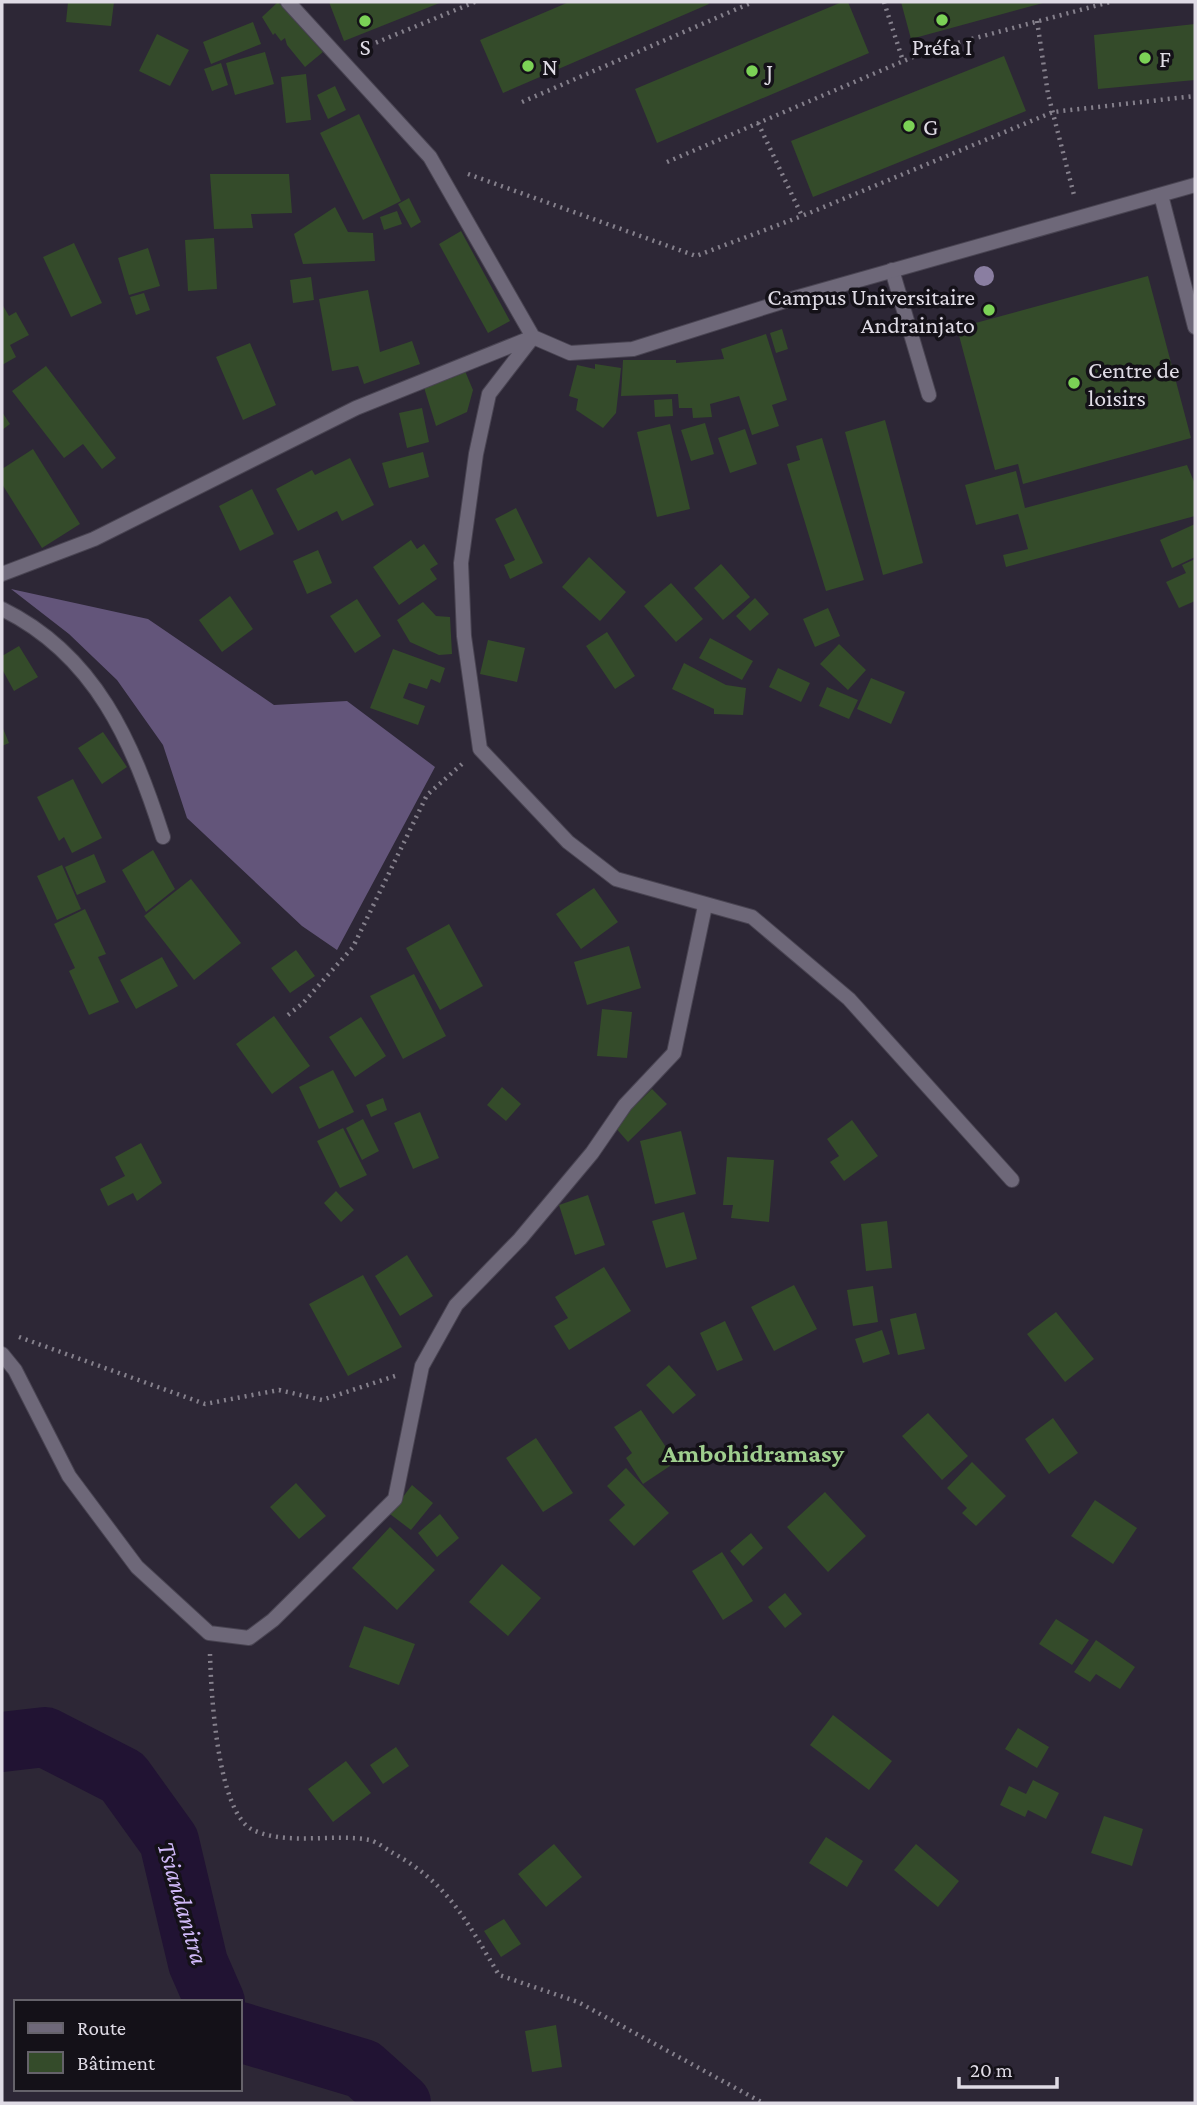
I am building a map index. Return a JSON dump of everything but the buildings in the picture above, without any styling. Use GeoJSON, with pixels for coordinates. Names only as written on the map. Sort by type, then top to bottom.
{"type":"FeatureCollection","features":[{"type":"Feature","properties":{"kind":"street"},"geometry":{"type":"LineString","coordinates":[[288,2],[430,157],[533,337],[570,353],[633,349],[892,270],[1195,185]]}},
{"type":"Feature","properties":{"kind":"street"},"geometry":{"type":"LineString","coordinates":[[1161,195],[1195,327]]}},
{"type":"Feature","properties":{"kind":"street"},"geometry":{"type":"LineString","coordinates":[[892,270],[929,396]]}},
{"type":"Feature","properties":{"kind":"street"},"geometry":{"type":"LineString","coordinates":[[2,574],[94,539],[356,408],[533,337]]}},
{"type":"Feature","properties":{"kind":"street"},"geometry":{"type":"LineString","coordinates":[[533,337],[489,394],[476,454],[463,549],[464,636],[480,749],[568,842],[616,879],[752,917],[849,999],[1012,1181]]}},
{"type":"Feature","properties":{"kind":"street"},"geometry":{"type":"LineString","coordinates":[[2,609],[19,617],[62,651],[111,709],[141,769],[163,837]]}},
{"type":"Feature","properties":{"kind":"street"},"geometry":{"type":"LineString","coordinates":[[2,1354],[15,1370],[77,1486],[137,1567],[209,1633],[249,1638],[273,1620],[394,1499],[422,1366],[456,1305],[520,1239],[592,1153],[625,1105],[674,1053],[705,905]]}},
{"type":"Feature","properties":{"kind":"path"},"geometry":{"type":"LineString","coordinates":[[360,50],[475,2]]}},
{"type":"Feature","properties":{"kind":"path"},"geometry":{"type":"LineString","coordinates":[[522,102],[743,4],[753,2]]}},
{"type":"Feature","properties":{"kind":"path"},"geometry":{"type":"LineString","coordinates":[[884,2],[903,61]]}},
{"type":"Feature","properties":{"kind":"path"},"geometry":{"type":"LineString","coordinates":[[667,162],[927,51],[1110,2]]}},
{"type":"Feature","properties":{"kind":"path"},"geometry":{"type":"LineString","coordinates":[[1037,21],[1053,112],[1079,216]]}},
{"type":"Feature","properties":{"kind":"path"},"geometry":{"type":"LineString","coordinates":[[430,157],[462,172],[696,256],[802,216],[1053,112],[1195,96]]}},
{"type":"Feature","properties":{"kind":"path"},"geometry":{"type":"LineString","coordinates":[[758,123],[802,216]]}},
{"type":"Feature","properties":{"kind":"path"},"geometry":{"type":"LineString","coordinates":[[288,1015],[303,1003],[353,947],[427,794],[480,749]]}},
{"type":"Feature","properties":{"kind":"path"},"geometry":{"type":"LineString","coordinates":[[15,1335],[205,1404],[279,1390],[322,1401],[422,1366]]}},
{"type":"Feature","properties":{"kind":"path"},"geometry":{"type":"LineString","coordinates":[[209,1633],[212,1718],[232,1806],[251,1829],[272,1835],[371,1841],[416,1866],[454,1901],[499,1975],[578,2003],[763,2103]]}},
{"type":"Feature","properties":{"kind":"shaded area"},"geometry":{"type":"Polygon","coordinates":[[[11,589],[148,619],[274,705],[347,701],[435,767],[337,950],[302,926],[187,818],[163,745],[117,680],[69,634],[11,589]]]}},
{"type":"Feature","properties":{"kind":"waterway","name":"Tsiandanitra"},"geometry":{"type":"LineString","coordinates":[[2,1742],[45,1737],[123,1777],[169,1841],[198,1963],[214,2000]]}},
{"type":"Feature","properties":{"kind":"waterway","name":"Tsiandanitra"},"geometry":{"type":"LineString","coordinates":[[242,2033],[363,2069],[401,2103]]}},
{"type":"Feature","properties":{"kind":"place","name":"Préfa I"},"geometry":{"type":"Point","coordinates":[942,20]}},
{"type":"Feature","properties":{"kind":"place","name":"S"},"geometry":{"type":"Point","coordinates":[365,21]}},
{"type":"Feature","properties":{"kind":"place","name":"F"},"geometry":{"type":"Point","coordinates":[1145,58]}},
{"type":"Feature","properties":{"kind":"place","name":"N"},"geometry":{"type":"Point","coordinates":[528,66]}},
{"type":"Feature","properties":{"kind":"place","name":"J"},"geometry":{"type":"Point","coordinates":[752,71]}},
{"type":"Feature","properties":{"kind":"place","name":"G"},"geometry":{"type":"Point","coordinates":[909,126]}},
{"type":"Feature","properties":{"kind":"place","name":"Campus Universitaire Andrainjato"},"geometry":{"type":"Point","coordinates":[989,310]}},
{"type":"Feature","properties":{"kind":"place","name":"Centre de loisirs"},"geometry":{"type":"Point","coordinates":[1074,383]}},
{"type":"Feature","properties":{"kind":"district","name":"Ambohidramasy"},"geometry":{"type":"Point","coordinates":[753,1453]}}]}
